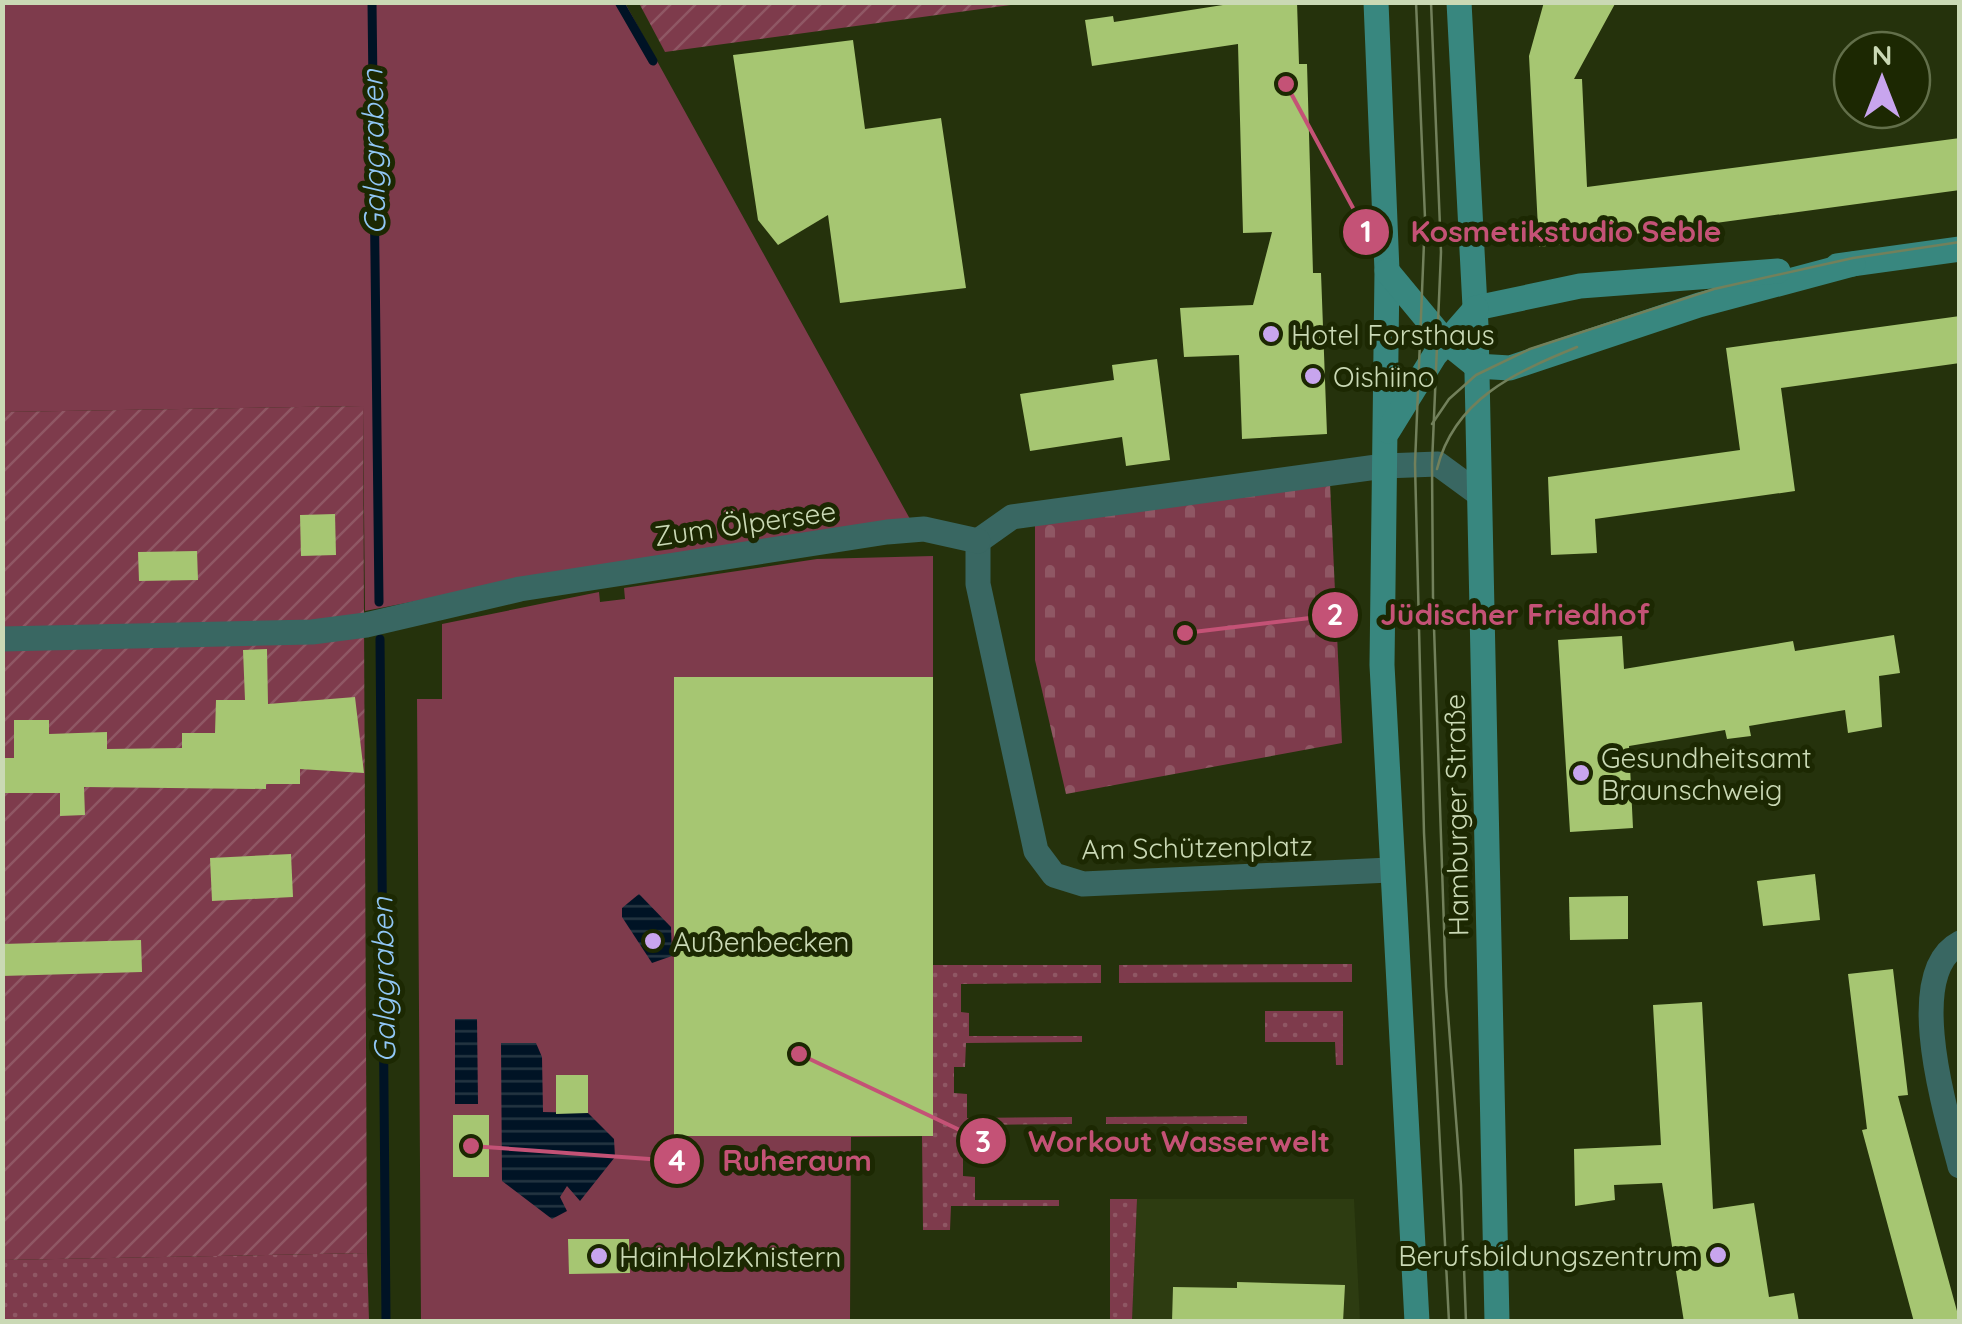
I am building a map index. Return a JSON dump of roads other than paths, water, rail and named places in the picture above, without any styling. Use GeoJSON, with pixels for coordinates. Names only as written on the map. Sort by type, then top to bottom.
{"type":"FeatureCollection","features":[{"type":"Feature","properties":{"kind":"main road"},"geometry":{"type":"LineString","coordinates":[[1376,2],[1388,271],[1382,665],[1390,870],[1418,1322]]}},
{"type":"Feature","properties":{"kind":"main road","name":"Hamburger Straße"},"geometry":{"type":"LineString","coordinates":[[1459,2],[1476,308],[1496,1322]]}},
{"type":"Feature","properties":{"kind":"main road"},"geometry":{"type":"LineString","coordinates":[[1385,435],[1445,341],[1476,308],[1580,286],[1853,264],[1960,249]]}},
{"type":"Feature","properties":{"kind":"main road"},"geometry":{"type":"LineString","coordinates":[[1388,271],[1445,341],[1476,366],[1510,368],[1661,318],[1853,264]]}},
{"type":"Feature","properties":{"kind":"main road"},"geometry":{"type":"LineString","coordinates":[[1652,282],[1665,306],[1661,318]]}},
{"type":"Feature","properties":{"kind":"street"},"geometry":{"type":"LineString","coordinates":[[978,541],[1012,517],[1384,466],[1438,464],[1479,494]]}},
{"type":"Feature","properties":{"kind":"street","name":"Zum Ölpersee"},"geometry":{"type":"LineString","coordinates":[[2,639],[312,632],[366,625],[520,589],[886,532],[924,529],[978,541]]}},
{"type":"Feature","properties":{"kind":"street","name":"Am Schützenplatz"},"geometry":{"type":"LineString","coordinates":[[978,541],[978,584],[1036,852],[1054,875],[1083,884],[1390,870]]}},
{"type":"Feature","properties":{"kind":"street"},"geometry":{"type":"LineString","coordinates":[[1956,944],[1938,966],[1931,988],[1931,1032],[1960,1166]]}},
{"type":"Feature","properties":{"kind":"water","name":"Außenbecken"},"geometry":{"type":"Polygon","coordinates":[[[639,894],[671,927],[672,956],[652,963],[622,917],[622,908],[639,894]]]}},
{"type":"Feature","properties":{"kind":"water"},"geometry":{"type":"Polygon","coordinates":[[[455,1019],[477,1019],[478,1104],[455,1104],[455,1019]]]}},
{"type":"Feature","properties":{"kind":"water"},"geometry":{"type":"Polygon","coordinates":[[[501,1043],[536,1043],[542,1057],[543,1112],[588,1113],[614,1139],[615,1157],[580,1201],[567,1186],[560,1197],[567,1211],[552,1219],[502,1181],[501,1043]]]}},
{"type":"Feature","properties":{"kind":"waterway","name":"Galggraben"},"geometry":{"type":"LineString","coordinates":[[372,2],[379,602]]}},
{"type":"Feature","properties":{"kind":"waterway"},"geometry":{"type":"LineString","coordinates":[[619,2],[653,61]]}},
{"type":"Feature","properties":{"kind":"waterway","name":"Galggraben"},"geometry":{"type":"LineString","coordinates":[[380,639],[386,1322]]}},
{"type":"Feature","properties":{"kind":"tram line"},"geometry":{"type":"LineString","coordinates":[[1416,2],[1425,218],[1415,464],[1424,833],[1449,1322]]}},
{"type":"Feature","properties":{"kind":"tram line"},"geometry":{"type":"LineString","coordinates":[[1431,2],[1441,252],[1432,464],[1433,597],[1446,987],[1461,1185],[1466,1322]]}},
{"type":"Feature","properties":{"kind":"tram line"},"geometry":{"type":"LineString","coordinates":[[1432,424],[1449,399],[1476,375],[1530,349],[1714,289],[1853,258],[1960,242]]}},
{"type":"Feature","properties":{"kind":"tram line"},"geometry":{"type":"LineString","coordinates":[[1437,469],[1457,424],[1490,391],[1577,347]]}},
{"type":"Feature","properties":{"kind":"place","name":"Kosmetikstudio Seble"},"geometry":{"type":"Point","coordinates":[1286,84]}},
{"type":"Feature","properties":{"kind":"place","name":"Hotel Forsthaus"},"geometry":{"type":"Point","coordinates":[1271,334]}},
{"type":"Feature","properties":{"kind":"place","name":"Oishiino"},"geometry":{"type":"Point","coordinates":[1313,376]}},
{"type":"Feature","properties":{"kind":"place","name":"Jüdischer Friedhof"},"geometry":{"type":"Point","coordinates":[1185,633]}},
{"type":"Feature","properties":{"kind":"place","name":"Gesundheitsamt Braunschweig"},"geometry":{"type":"Point","coordinates":[1581,773]}},
{"type":"Feature","properties":{"kind":"place","name":"Außenbecken"},"geometry":{"type":"Point","coordinates":[653,941]}},
{"type":"Feature","properties":{"kind":"place","name":"Workout Wasserwelt"},"geometry":{"type":"Point","coordinates":[799,1054]}},
{"type":"Feature","properties":{"kind":"place","name":"Ruheraum"},"geometry":{"type":"Point","coordinates":[471,1146]}},
{"type":"Feature","properties":{"kind":"place","name":"Berufsbildungszentrum"},"geometry":{"type":"Point","coordinates":[1718,1255]}},
{"type":"Feature","properties":{"kind":"place","name":"HainHolzKnistern"},"geometry":{"type":"Point","coordinates":[599,1256]}}]}
